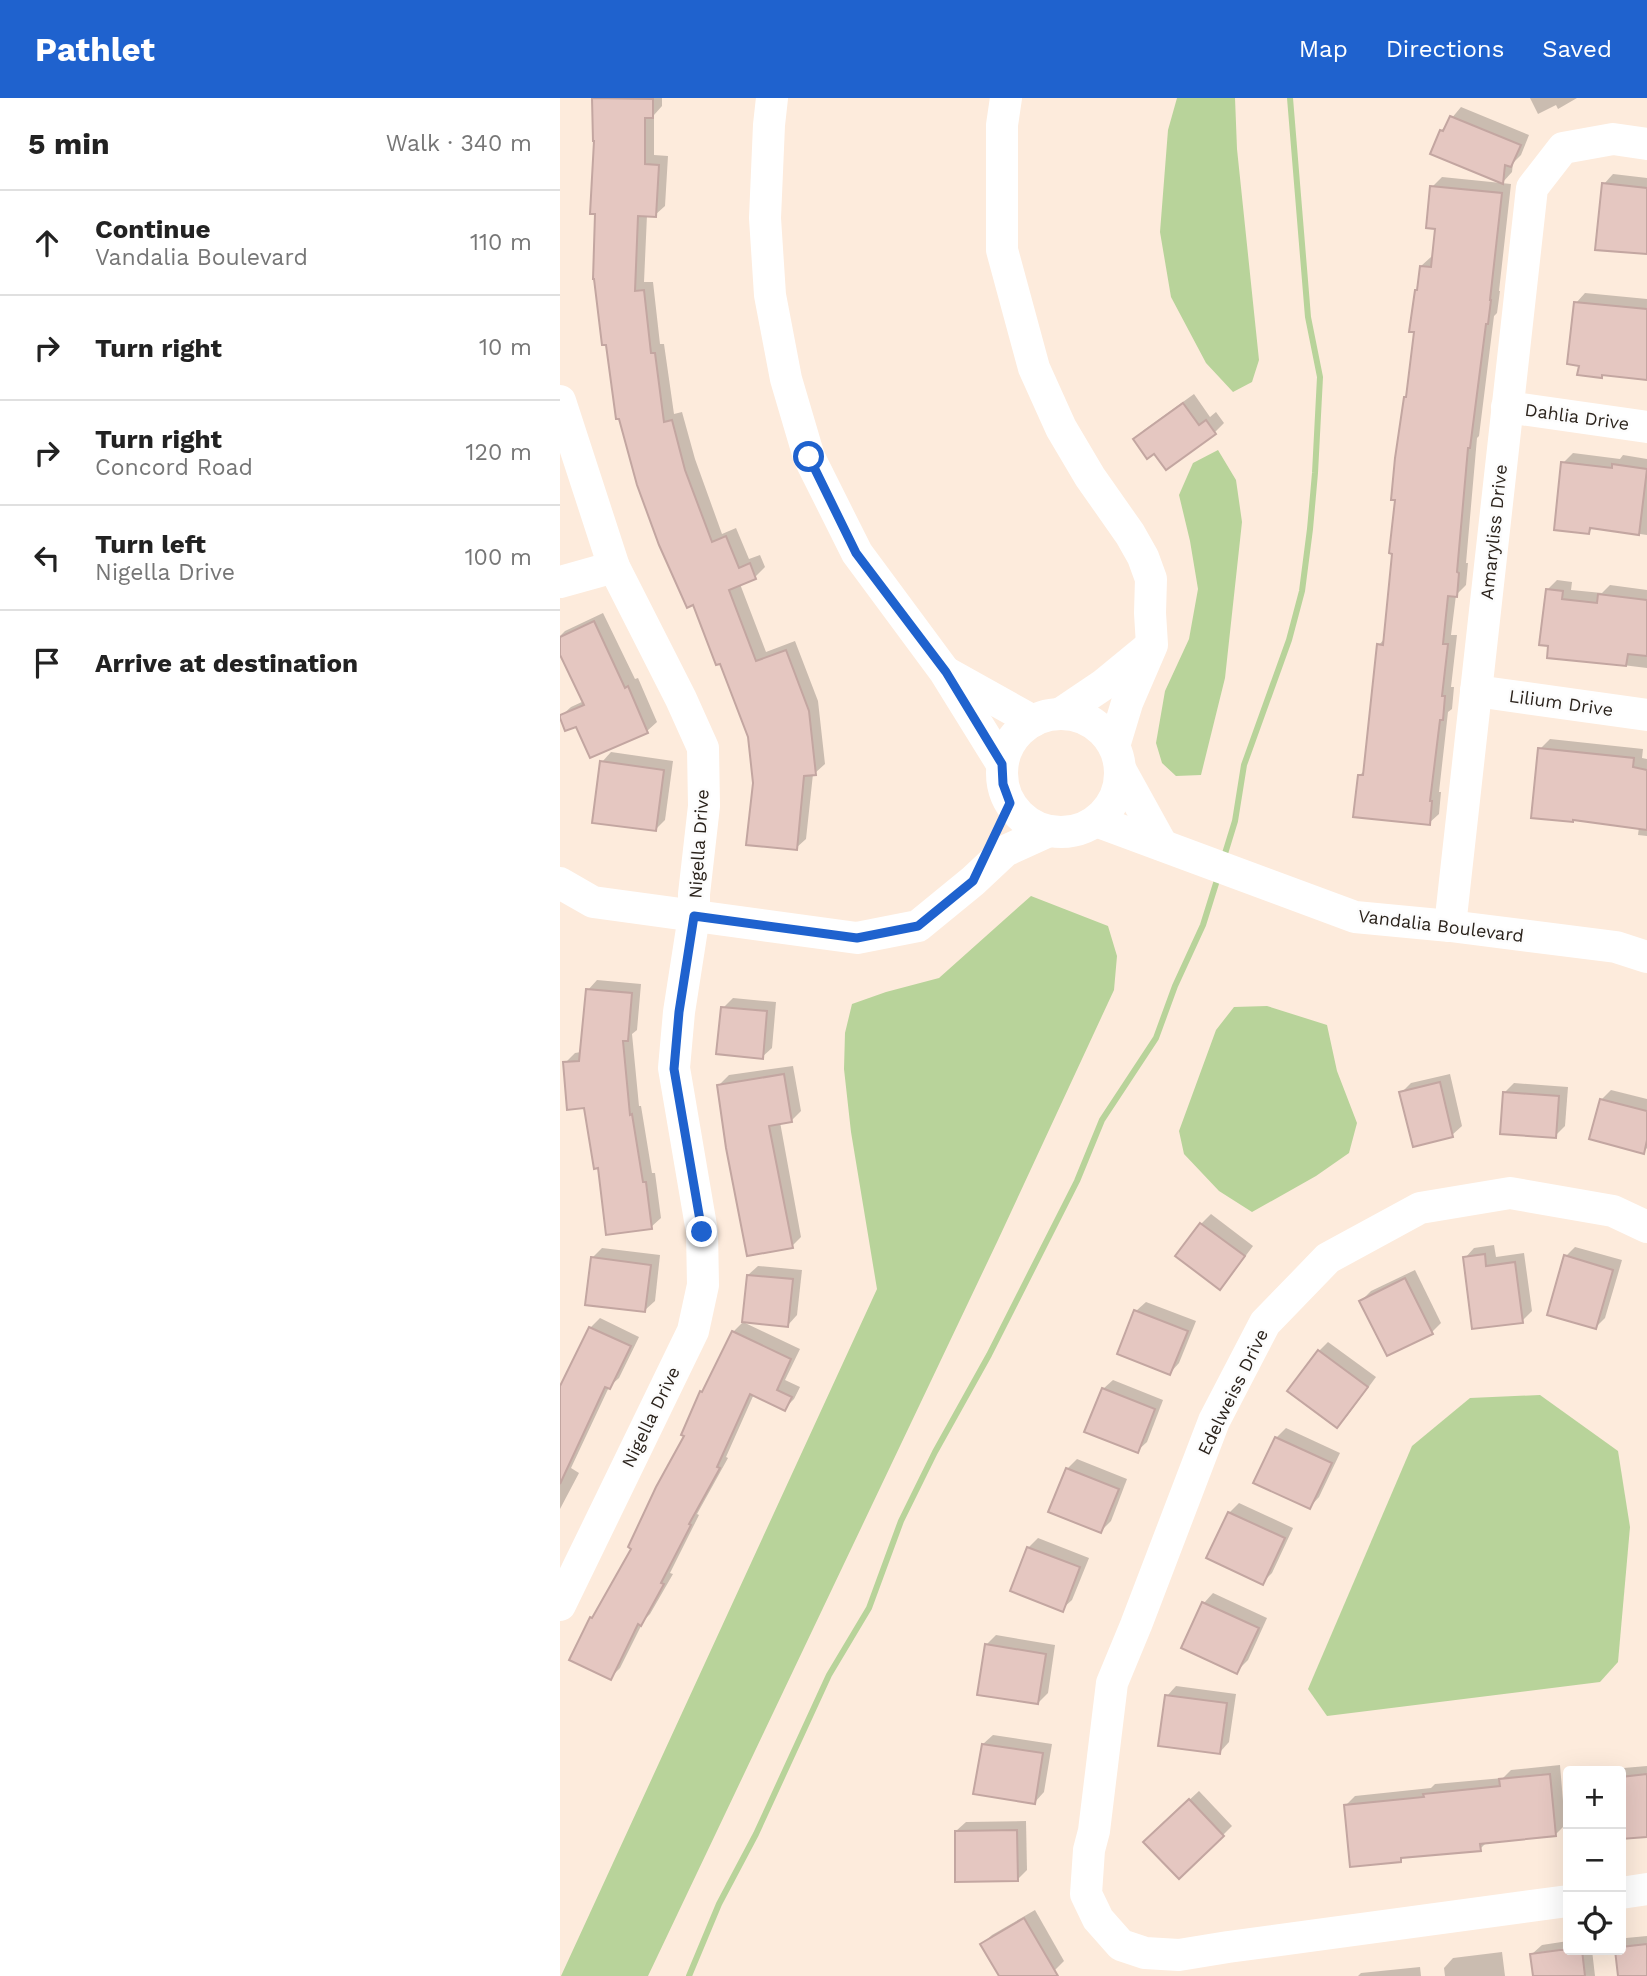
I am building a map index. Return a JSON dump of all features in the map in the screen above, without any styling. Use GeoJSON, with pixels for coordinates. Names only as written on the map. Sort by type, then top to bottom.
{"type":"FeatureCollection","features":[{"type":"Feature","properties":{"kind":"street"},"geometry":{"type":"LineString","coordinates":[[772,98],[765,218],[770,295],[786,379],[809,457],[856,553],[946,672],[1002,764]]}},
{"type":"Feature","properties":{"kind":"street"},"geometry":{"type":"LineString","coordinates":[[1006,98],[1002,125],[1002,250],[1034,368],[1067,438],[1143,557],[1151,579],[1152,645],[1128,703],[1117,758],[1118,789],[1110,807],[1096,821],[1081,829],[1065,832],[1048,831],[1020,816],[1010,803],[1003,784],[1002,764],[1008,747],[1018,732],[1103,685],[1152,645]]}},
{"type":"Feature","properties":{"kind":"street","name":"Amaryliss Drive"},"geometry":{"type":"LineString","coordinates":[[1450,926],[1531,188],[1563,148],[1613,139],[1647,144]]}},
{"type":"Feature","properties":{"kind":"street","name":"Nigella Drive"},"geometry":{"type":"LineString","coordinates":[[560,401],[614,567],[703,748],[704,806],[694,916],[679,1012],[674,1069],[702,1232],[703,1286],[693,1331],[564,1585]]}},
{"type":"Feature","properties":{"kind":"street","name":"Dahlia Drive"},"geometry":{"type":"LineString","coordinates":[[1507,407],[1647,427]]}},
{"type":"Feature","properties":{"kind":"street"},"geometry":{"type":"LineString","coordinates":[[560,582],[614,567]]}},
{"type":"Feature","properties":{"kind":"street"},"geometry":{"type":"LineString","coordinates":[[946,672],[1047,717],[1076,716],[1091,722],[1104,733],[1162,845]]}},
{"type":"Feature","properties":{"kind":"street","name":"Lilium Drive"},"geometry":{"type":"LineString","coordinates":[[1476,691],[1647,715]]}},
{"type":"Feature","properties":{"kind":"street"},"geometry":{"type":"LineString","coordinates":[[973,881],[1010,803]]}},
{"type":"Feature","properties":{"kind":"street","name":"Vandalia Boulevard"},"geometry":{"type":"LineString","coordinates":[[1096,821],[1355,917],[1616,947],[1647,957]]}},
{"type":"Feature","properties":{"kind":"street"},"geometry":{"type":"LineString","coordinates":[[560,883],[593,902],[857,938],[918,926],[1005,851],[1048,831]]}},
{"type":"Feature","properties":{"kind":"street","name":"Edelweiss Drive"},"geometry":{"type":"LineString","coordinates":[[1563,1902],[1179,1955],[1145,1953],[1121,1945],[1098,1919],[1086,1894],[1088,1850],[1094,1830],[1112,1683],[1214,1421],[1265,1323],[1328,1258],[1420,1208],[1510,1193],[1613,1211],[1647,1227]]}},
{"type":"Feature","properties":{"kind":"street"},"geometry":{"type":"LineString","coordinates":[[1626,1892],[1647,1889]]}},
{"type":"Feature","properties":{"kind":"shaded area"},"geometry":{"type":"Polygon","coordinates":[[[1177,98],[1235,98],[1237,149],[1259,360],[1252,382],[1233,392],[1206,363],[1171,297],[1160,232],[1168,130],[1177,98]]]}},
{"type":"Feature","properties":{"kind":"shaded area"},"geometry":{"type":"Polygon","coordinates":[[[1218,450],[1236,480],[1242,522],[1225,678],[1201,775],[1176,776],[1162,763],[1156,743],[1165,691],[1189,639],[1198,589],[1179,495],[1193,463],[1218,450]]]}},
{"type":"Feature","properties":{"kind":"shaded area"},"geometry":{"type":"Polygon","coordinates":[[[1031,896],[1108,926],[1117,956],[1114,990],[648,1976],[561,1976],[877,1289],[851,1132],[844,1069],[845,1033],[852,1004],[939,978],[1031,896]]]}},
{"type":"Feature","properties":{"kind":"shaded area"},"geometry":{"type":"Polygon","coordinates":[[[1267,1006],[1327,1025],[1337,1071],[1357,1123],[1349,1153],[1316,1176],[1252,1212],[1219,1191],[1184,1154],[1179,1131],[1216,1030],[1234,1007],[1267,1006]]]}},
{"type":"Feature","properties":{"kind":"shaded area"},"geometry":{"type":"Polygon","coordinates":[[[1540,1395],[1618,1451],[1630,1527],[1618,1662],[1600,1682],[1327,1716],[1308,1689],[1412,1446],[1470,1398],[1540,1395]]]}},
{"type":"Feature","properties":{"kind":"building"},"geometry":{"type":"Polygon","coordinates":[[[592,98],[653,99],[653,118],[645,118],[645,164],[659,165],[656,217],[638,216],[635,291],[644,290],[651,353],[655,353],[664,422],[672,420],[685,470],[712,542],[726,536],[739,568],[750,563],[756,579],[729,590],[756,661],[786,650],[809,711],[816,775],[804,776],[797,850],[746,845],[753,783],[748,737],[720,664],[716,665],[693,605],[687,608],[659,545],[637,485],[619,419],[616,419],[606,345],[602,345],[593,279],[595,214],[590,214],[594,141],[592,98]]]}},
{"type":"Feature","properties":{"kind":"building"},"geometry":{"type":"Polygon","coordinates":[[[1450,116],[1521,145],[1511,167],[1505,165],[1503,184],[1430,154],[1440,130],[1443,131],[1450,116]]]}},
{"type":"Feature","properties":{"kind":"building"},"geometry":{"type":"Polygon","coordinates":[[[1602,183],[1647,188],[1647,254],[1595,250],[1602,183]]]}},
{"type":"Feature","properties":{"kind":"building"},"geometry":{"type":"Polygon","coordinates":[[[1430,186],[1502,193],[1488,324],[1468,448],[1457,597],[1448,596],[1443,644],[1448,644],[1442,696],[1445,696],[1430,801],[1430,825],[1353,817],[1358,775],[1363,775],[1377,644],[1383,645],[1392,554],[1389,553],[1395,500],[1391,500],[1395,458],[1414,332],[1409,332],[1420,266],[1431,267],[1435,229],[1426,228],[1430,186]]]}},
{"type":"Feature","properties":{"kind":"building"},"geometry":{"type":"Polygon","coordinates":[[[1574,302],[1647,309],[1647,380],[1577,375],[1579,366],[1567,364],[1574,302]]]}},
{"type":"Feature","properties":{"kind":"building"},"geometry":{"type":"Polygon","coordinates":[[[1183,403],[1199,425],[1206,420],[1216,434],[1166,470],[1154,454],[1147,459],[1133,439],[1183,403]]]}},
{"type":"Feature","properties":{"kind":"building"},"geometry":{"type":"Polygon","coordinates":[[[1561,462],[1612,468],[1612,464],[1647,469],[1639,535],[1590,528],[1589,534],[1554,530],[1561,462]]]}},
{"type":"Feature","properties":{"kind":"building"},"geometry":{"type":"Polygon","coordinates":[[[1546,589],[1563,591],[1562,599],[1597,603],[1598,594],[1647,600],[1647,656],[1628,654],[1626,666],[1547,658],[1548,646],[1539,645],[1546,589]]]}},
{"type":"Feature","properties":{"kind":"building"},"geometry":{"type":"Polygon","coordinates":[[[594,621],[625,688],[628,686],[648,733],[590,758],[576,727],[565,731],[560,718],[560,715],[584,705],[560,655],[560,637],[594,621]]]}},
{"type":"Feature","properties":{"kind":"building"},"geometry":{"type":"Polygon","coordinates":[[[1538,748],[1634,758],[1633,767],[1647,770],[1647,830],[1573,820],[1531,818],[1538,748]]]}},
{"type":"Feature","properties":{"kind":"building"},"geometry":{"type":"Polygon","coordinates":[[[600,761],[664,770],[656,831],[592,823],[600,761]]]}},
{"type":"Feature","properties":{"kind":"building"},"geometry":{"type":"Polygon","coordinates":[[[586,989],[632,993],[628,1041],[623,1041],[630,1115],[632,1114],[643,1182],[646,1182],[652,1229],[606,1235],[598,1168],[594,1169],[584,1108],[567,1110],[563,1062],[579,1061],[586,989]]]}},
{"type":"Feature","properties":{"kind":"building"},"geometry":{"type":"Polygon","coordinates":[[[721,1007],[767,1011],[763,1059],[716,1054],[721,1007]]]}},
{"type":"Feature","properties":{"kind":"building"},"geometry":{"type":"Polygon","coordinates":[[[784,1074],[792,1122],[769,1126],[793,1248],[747,1256],[717,1085],[784,1074]]]}},
{"type":"Feature","properties":{"kind":"building"},"geometry":{"type":"Polygon","coordinates":[[[1440,1082],[1453,1137],[1413,1147],[1399,1092],[1440,1082]]]}},
{"type":"Feature","properties":{"kind":"building"},"geometry":{"type":"Polygon","coordinates":[[[1503,1092],[1559,1096],[1556,1138],[1500,1134],[1503,1092]]]}},
{"type":"Feature","properties":{"kind":"building"},"geometry":{"type":"Polygon","coordinates":[[[1600,1099],[1647,1111],[1644,1154],[1589,1139],[1600,1099]]]}},
{"type":"Feature","properties":{"kind":"building"},"geometry":{"type":"Polygon","coordinates":[[[1200,1223],[1245,1256],[1220,1290],[1175,1256],[1200,1223]]]}},
{"type":"Feature","properties":{"kind":"building"},"geometry":{"type":"Polygon","coordinates":[[[1485,1254],[1486,1266],[1515,1262],[1523,1323],[1472,1329],[1463,1257],[1485,1254]]]}},
{"type":"Feature","properties":{"kind":"building"},"geometry":{"type":"Polygon","coordinates":[[[1564,1255],[1613,1270],[1596,1329],[1547,1315],[1564,1255]]]}},
{"type":"Feature","properties":{"kind":"building"},"geometry":{"type":"Polygon","coordinates":[[[591,1257],[651,1265],[645,1312],[585,1305],[591,1257]]]}},
{"type":"Feature","properties":{"kind":"building"},"geometry":{"type":"Polygon","coordinates":[[[747,1275],[793,1279],[788,1327],[742,1322],[747,1275]]]}},
{"type":"Feature","properties":{"kind":"building"},"geometry":{"type":"Polygon","coordinates":[[[1405,1278],[1433,1334],[1387,1356],[1359,1301],[1405,1278]]]}},
{"type":"Feature","properties":{"kind":"building"},"geometry":{"type":"Polygon","coordinates":[[[1134,1310],[1188,1331],[1170,1375],[1117,1354],[1134,1310]]]}},
{"type":"Feature","properties":{"kind":"building"},"geometry":{"type":"Polygon","coordinates":[[[589,1327],[631,1346],[610,1389],[605,1387],[560,1484],[560,1386],[589,1327]]]}},
{"type":"Feature","properties":{"kind":"building"},"geometry":{"type":"Polygon","coordinates":[[[732,1331],[791,1359],[777,1390],[792,1397],[785,1411],[750,1394],[717,1467],[720,1468],[689,1524],[691,1525],[661,1583],[664,1584],[641,1626],[638,1624],[611,1680],[569,1660],[590,1617],[592,1618],[631,1549],[628,1547],[684,1436],[681,1435],[700,1391],[702,1392],[732,1331]]]}},
{"type":"Feature","properties":{"kind":"building"},"geometry":{"type":"Polygon","coordinates":[[[1318,1350],[1368,1387],[1337,1428],[1287,1391],[1318,1350]]]}},
{"type":"Feature","properties":{"kind":"building"},"geometry":{"type":"Polygon","coordinates":[[[1102,1388],[1155,1409],[1138,1453],[1084,1432],[1102,1388]]]}},
{"type":"Feature","properties":{"kind":"building"},"geometry":{"type":"Polygon","coordinates":[[[1275,1437],[1332,1463],[1310,1509],[1253,1483],[1275,1437]]]}},
{"type":"Feature","properties":{"kind":"building"},"geometry":{"type":"Polygon","coordinates":[[[1066,1468],[1119,1489],[1101,1533],[1048,1512],[1066,1468]]]}},
{"type":"Feature","properties":{"kind":"building"},"geometry":{"type":"Polygon","coordinates":[[[1228,1512],[1285,1538],[1263,1585],[1206,1558],[1228,1512]]]}},
{"type":"Feature","properties":{"kind":"building"},"geometry":{"type":"Polygon","coordinates":[[[1027,1547],[1080,1567],[1063,1612],[1010,1591],[1027,1547]]]}},
{"type":"Feature","properties":{"kind":"building"},"geometry":{"type":"Polygon","coordinates":[[[1202,1602],[1259,1628],[1237,1674],[1181,1648],[1202,1602]]]}},
{"type":"Feature","properties":{"kind":"building"},"geometry":{"type":"Polygon","coordinates":[[[985,1644],[1046,1654],[1038,1704],[977,1695],[985,1644]]]}},
{"type":"Feature","properties":{"kind":"building"},"geometry":{"type":"Polygon","coordinates":[[[1165,1695],[1227,1703],[1220,1754],[1158,1746],[1165,1695]]]}},
{"type":"Feature","properties":{"kind":"building"},"geometry":{"type":"Polygon","coordinates":[[[982,1744],[1043,1753],[1035,1804],[973,1794],[982,1744]]]}},
{"type":"Feature","properties":{"kind":"building"},"geometry":{"type":"Polygon","coordinates":[[[1550,1774],[1556,1836],[1480,1844],[1481,1851],[1401,1858],[1401,1862],[1350,1867],[1344,1805],[1500,1786],[1499,1779],[1550,1774]]]}},
{"type":"Feature","properties":{"kind":"building"},"geometry":{"type":"Polygon","coordinates":[[[1647,1774],[1647,1837],[1626,1839],[1626,1776],[1647,1774]]]}},
{"type":"Feature","properties":{"kind":"building"},"geometry":{"type":"Polygon","coordinates":[[[1189,1799],[1224,1836],[1179,1879],[1143,1842],[1189,1799]]]}},
{"type":"Feature","properties":{"kind":"building"},"geometry":{"type":"Polygon","coordinates":[[[1017,1830],[1018,1881],[955,1882],[955,1831],[1017,1830]]]}},
{"type":"Feature","properties":{"kind":"building"},"geometry":{"type":"Polygon","coordinates":[[[1024,1918],[1058,1976],[999,1976],[980,1944],[1024,1918]]]}},
{"type":"Feature","properties":{"kind":"building"},"geometry":{"type":"Polygon","coordinates":[[[1647,1944],[1647,1976],[1618,1976],[1616,1955],[1626,1955],[1626,1946],[1647,1944]]]}},
{"type":"Feature","properties":{"kind":"building"},"geometry":{"type":"Polygon","coordinates":[[[1563,1950],[1563,1955],[1583,1955],[1585,1976],[1533,1976],[1530,1954],[1563,1950]]]}},
{"type":"Feature","properties":{"kind":"waterway"},"geometry":{"type":"LineString","coordinates":[[1223,860],[1235,821],[1244,765],[1289,640],[1302,591],[1315,473],[1320,377],[1308,317],[1290,98]]}},
{"type":"Feature","properties":{"kind":"waterway"},"geometry":{"type":"LineString","coordinates":[[689,1976],[719,1904],[756,1834],[829,1675],[869,1608],[901,1521],[935,1452],[989,1355],[1077,1181],[1102,1120],[1156,1038],[1175,986],[1203,925],[1218,877]]}},
{"type":"Feature","properties":{"kind":"route"},"geometry":{"type":"LineString","coordinates":[[702,1232],[674,1069],[679,1012],[694,916],[857,938],[918,926],[973,881],[1010,803],[1003,784],[1002,764],[946,672],[856,553],[809,457]]}}]}
